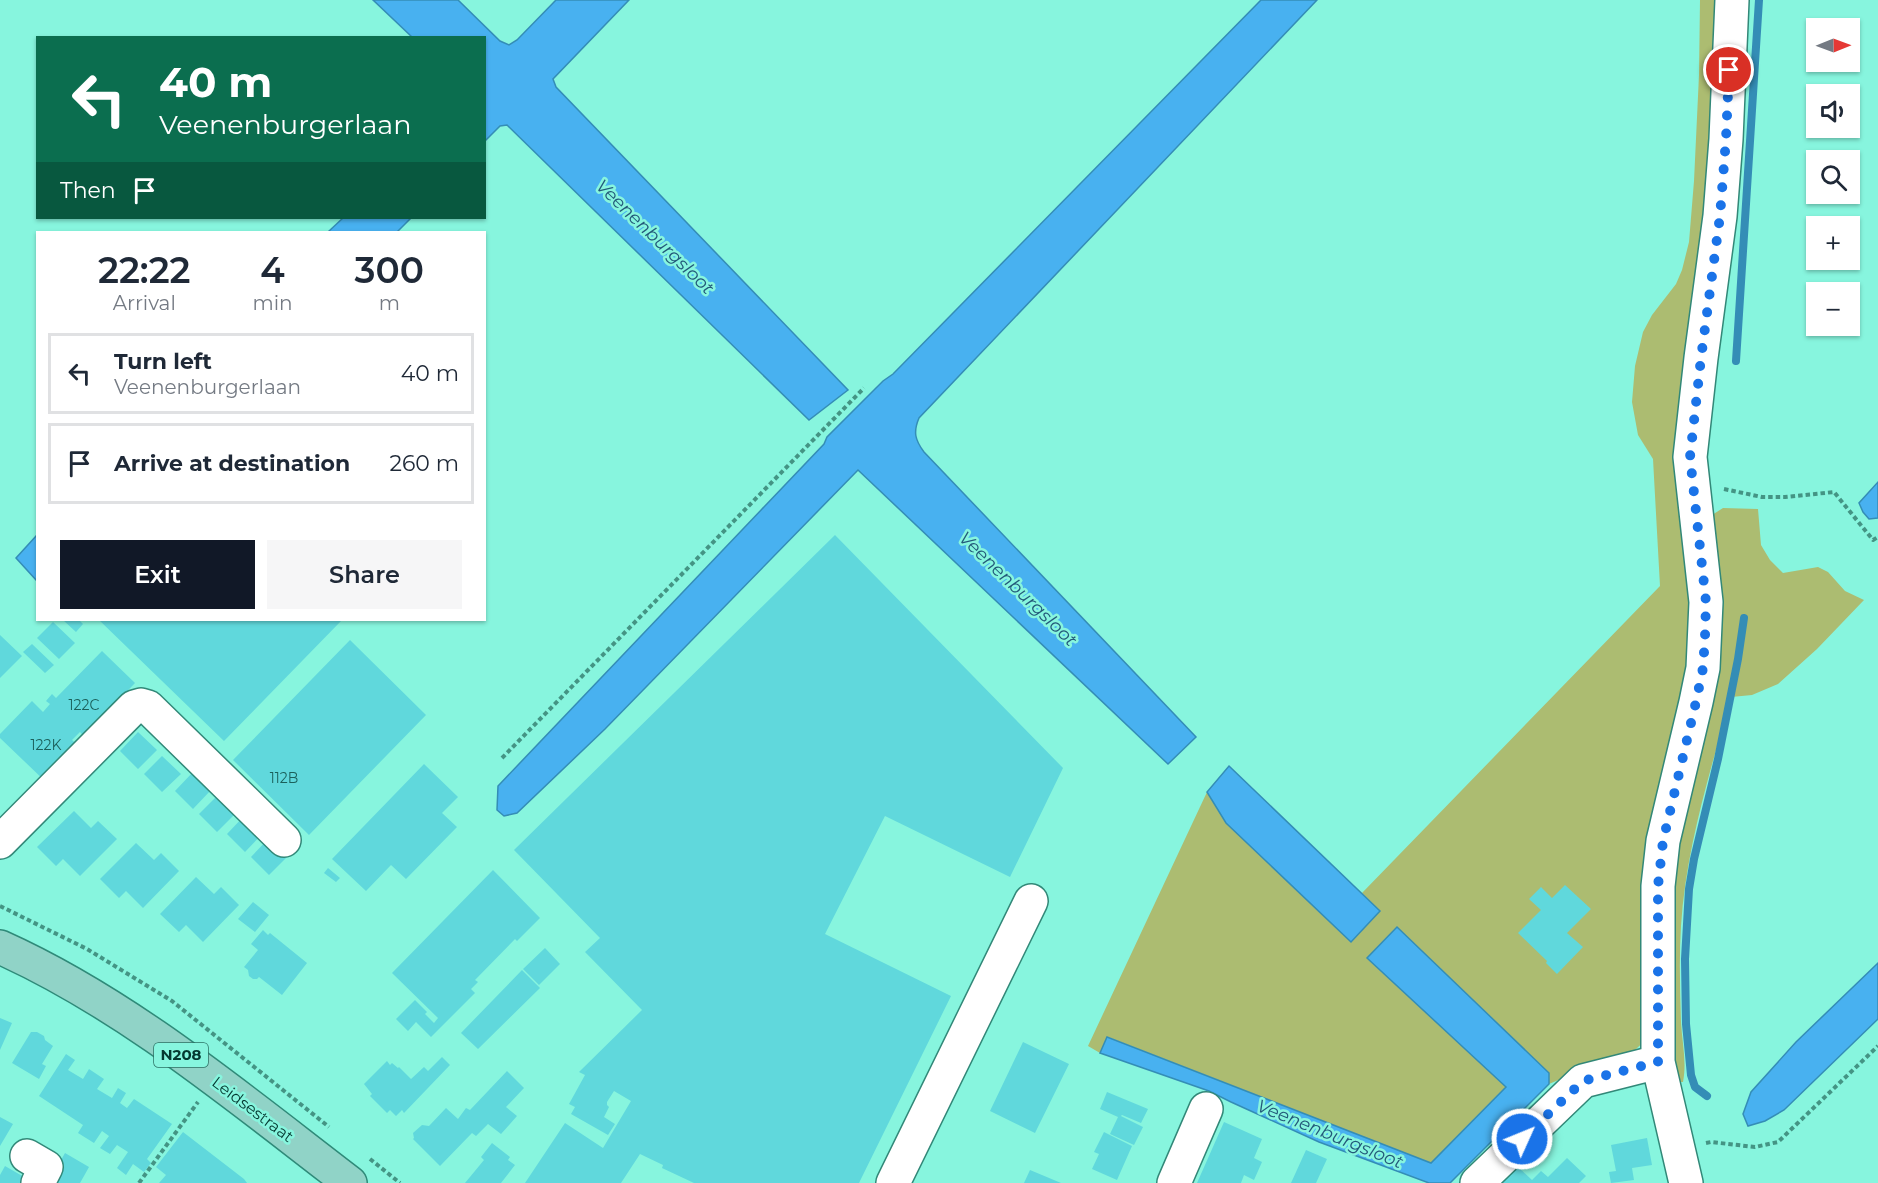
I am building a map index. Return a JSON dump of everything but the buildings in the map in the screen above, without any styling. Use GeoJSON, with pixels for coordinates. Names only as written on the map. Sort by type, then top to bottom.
{"type":"FeatureCollection","features":[{"type":"Feature","properties":{"kind":"main road","name":"Leidsestraat"},"geometry":{"type":"LineString","coordinates":[[0,947],[66,982],[167,1045],[350,1183]]}},
{"type":"Feature","properties":{"kind":"street"},"geometry":{"type":"LineString","coordinates":[[1686,1183],[1658,1062],[1658,886],[1663,841],[1703,668],[1706,602],[1690,457],[1723,183],[1732,0]]}},
{"type":"Feature","properties":{"kind":"street"},"geometry":{"type":"LineString","coordinates":[[0,842],[134,706],[141,705],[148,707],[284,840]]}},
{"type":"Feature","properties":{"kind":"street"},"geometry":{"type":"LineString","coordinates":[[893,1183],[1031,901]]}},
{"type":"Feature","properties":{"kind":"street"},"geometry":{"type":"LineString","coordinates":[[1477,1183],[1583,1081],[1658,1062]]}},
{"type":"Feature","properties":{"kind":"street"},"geometry":{"type":"LineString","coordinates":[[1174,1183],[1206,1110]]}},
{"type":"Feature","properties":{"kind":"path"},"geometry":{"type":"LineString","coordinates":[[502,758],[864,388]]}},
{"type":"Feature","properties":{"kind":"path"},"geometry":{"type":"LineString","coordinates":[[1692,488],[1717,488],[1762,497],[1834,492],[1873,540],[1878,537]]}},
{"type":"Feature","properties":{"kind":"path"},"geometry":{"type":"LineString","coordinates":[[1677,1148],[1712,1142],[1755,1147],[1778,1142],[1878,1046]]}},
{"type":"Feature","properties":{"kind":"path"},"geometry":{"type":"LineString","coordinates":[[139,1183],[198,1101]]}},
{"type":"Feature","properties":{"kind":"green space"},"geometry":{"type":"Polygon","coordinates":[[[1700,0],[1724,0],[1697,590],[1649,1037],[1624,1057],[1549,1084],[1549,1073],[1397,927],[1367,958],[1506,1087],[1431,1163],[1108,1037],[1100,1053],[1088,1046],[1207,792],[1226,823],[1365,926],[1380,911],[1362,893],[1660,586],[1653,459],[1638,435],[1632,402],[1635,366],[1643,332],[1652,315],[1676,284],[1689,242],[1699,75],[1700,0]]]}},
{"type":"Feature","properties":{"kind":"green space"},"geometry":{"type":"Polygon","coordinates":[[[1723,508],[1758,509],[1761,545],[1770,560],[1783,573],[1818,567],[1828,572],[1845,591],[1864,600],[1817,649],[1778,684],[1752,695],[1731,697],[1700,810],[1688,868],[1680,950],[1684,1074],[1683,1082],[1672,1082],[1666,927],[1712,515],[1723,508]]]}},
{"type":"Feature","properties":{"kind":"water","name":"Veenenburgsloot"},"geometry":{"type":"Polygon","coordinates":[[[373,0],[458,0],[500,41],[509,45],[517,40],[556,0],[629,0],[553,79],[556,87],[848,390],[809,420],[507,125],[500,126],[486,140],[486,36],[411,36],[373,0]]]}},
{"type":"Feature","properties":{"kind":"water","name":"Veenenburgsloot"},"geometry":{"type":"Polygon","coordinates":[[[1261,0],[1317,0],[919,418],[916,428],[917,440],[924,452],[1196,737],[1168,764],[858,470],[605,729],[517,813],[504,816],[497,810],[498,786],[824,444],[827,437],[883,381],[893,374],[1261,0]]]}},
{"type":"Feature","properties":{"kind":"water"},"geometry":{"type":"Polygon","coordinates":[[[342,219],[410,219],[398,231],[329,231],[342,219]]]}},
{"type":"Feature","properties":{"kind":"water"},"geometry":{"type":"Polygon","coordinates":[[[1878,482],[1878,518],[1869,519],[1859,503],[1878,482]]]}},
{"type":"Feature","properties":{"kind":"water"},"geometry":{"type":"Polygon","coordinates":[[[36,536],[36,580],[16,558],[36,536]]]}},
{"type":"Feature","properties":{"kind":"water"},"geometry":{"type":"Polygon","coordinates":[[[1229,766],[1380,911],[1351,942],[1226,823],[1207,792],[1229,766]]]}},
{"type":"Feature","properties":{"kind":"water","name":"Veenenburgsloot"},"geometry":{"type":"Polygon","coordinates":[[[1397,927],[1549,1073],[1549,1084],[1450,1183],[1429,1183],[1319,1142],[1209,1091],[1100,1053],[1107,1037],[1431,1163],[1506,1087],[1367,958],[1397,927]]]}},
{"type":"Feature","properties":{"kind":"water"},"geometry":{"type":"Polygon","coordinates":[[[1878,963],[1878,1019],[1784,1110],[1765,1121],[1748,1126],[1743,1114],[1751,1092],[1796,1042],[1878,963]]]}},
{"type":"Feature","properties":{"kind":"waterway"},"geometry":{"type":"LineString","coordinates":[[1736,361],[1759,0]]}},
{"type":"Feature","properties":{"kind":"waterway"},"geometry":{"type":"LineString","coordinates":[[1707,1096],[1695,1087],[1691,1075],[1686,1024],[1685,959],[1689,889],[1718,759],[1744,618]]}},
{"type":"Feature","properties":{"kind":"route"},"geometry":{"type":"LineString","coordinates":[[1522,1139],[1583,1081],[1658,1062],[1658,886],[1663,841],[1703,668],[1706,602],[1690,457],[1720,216],[1729,70]]}}]}
